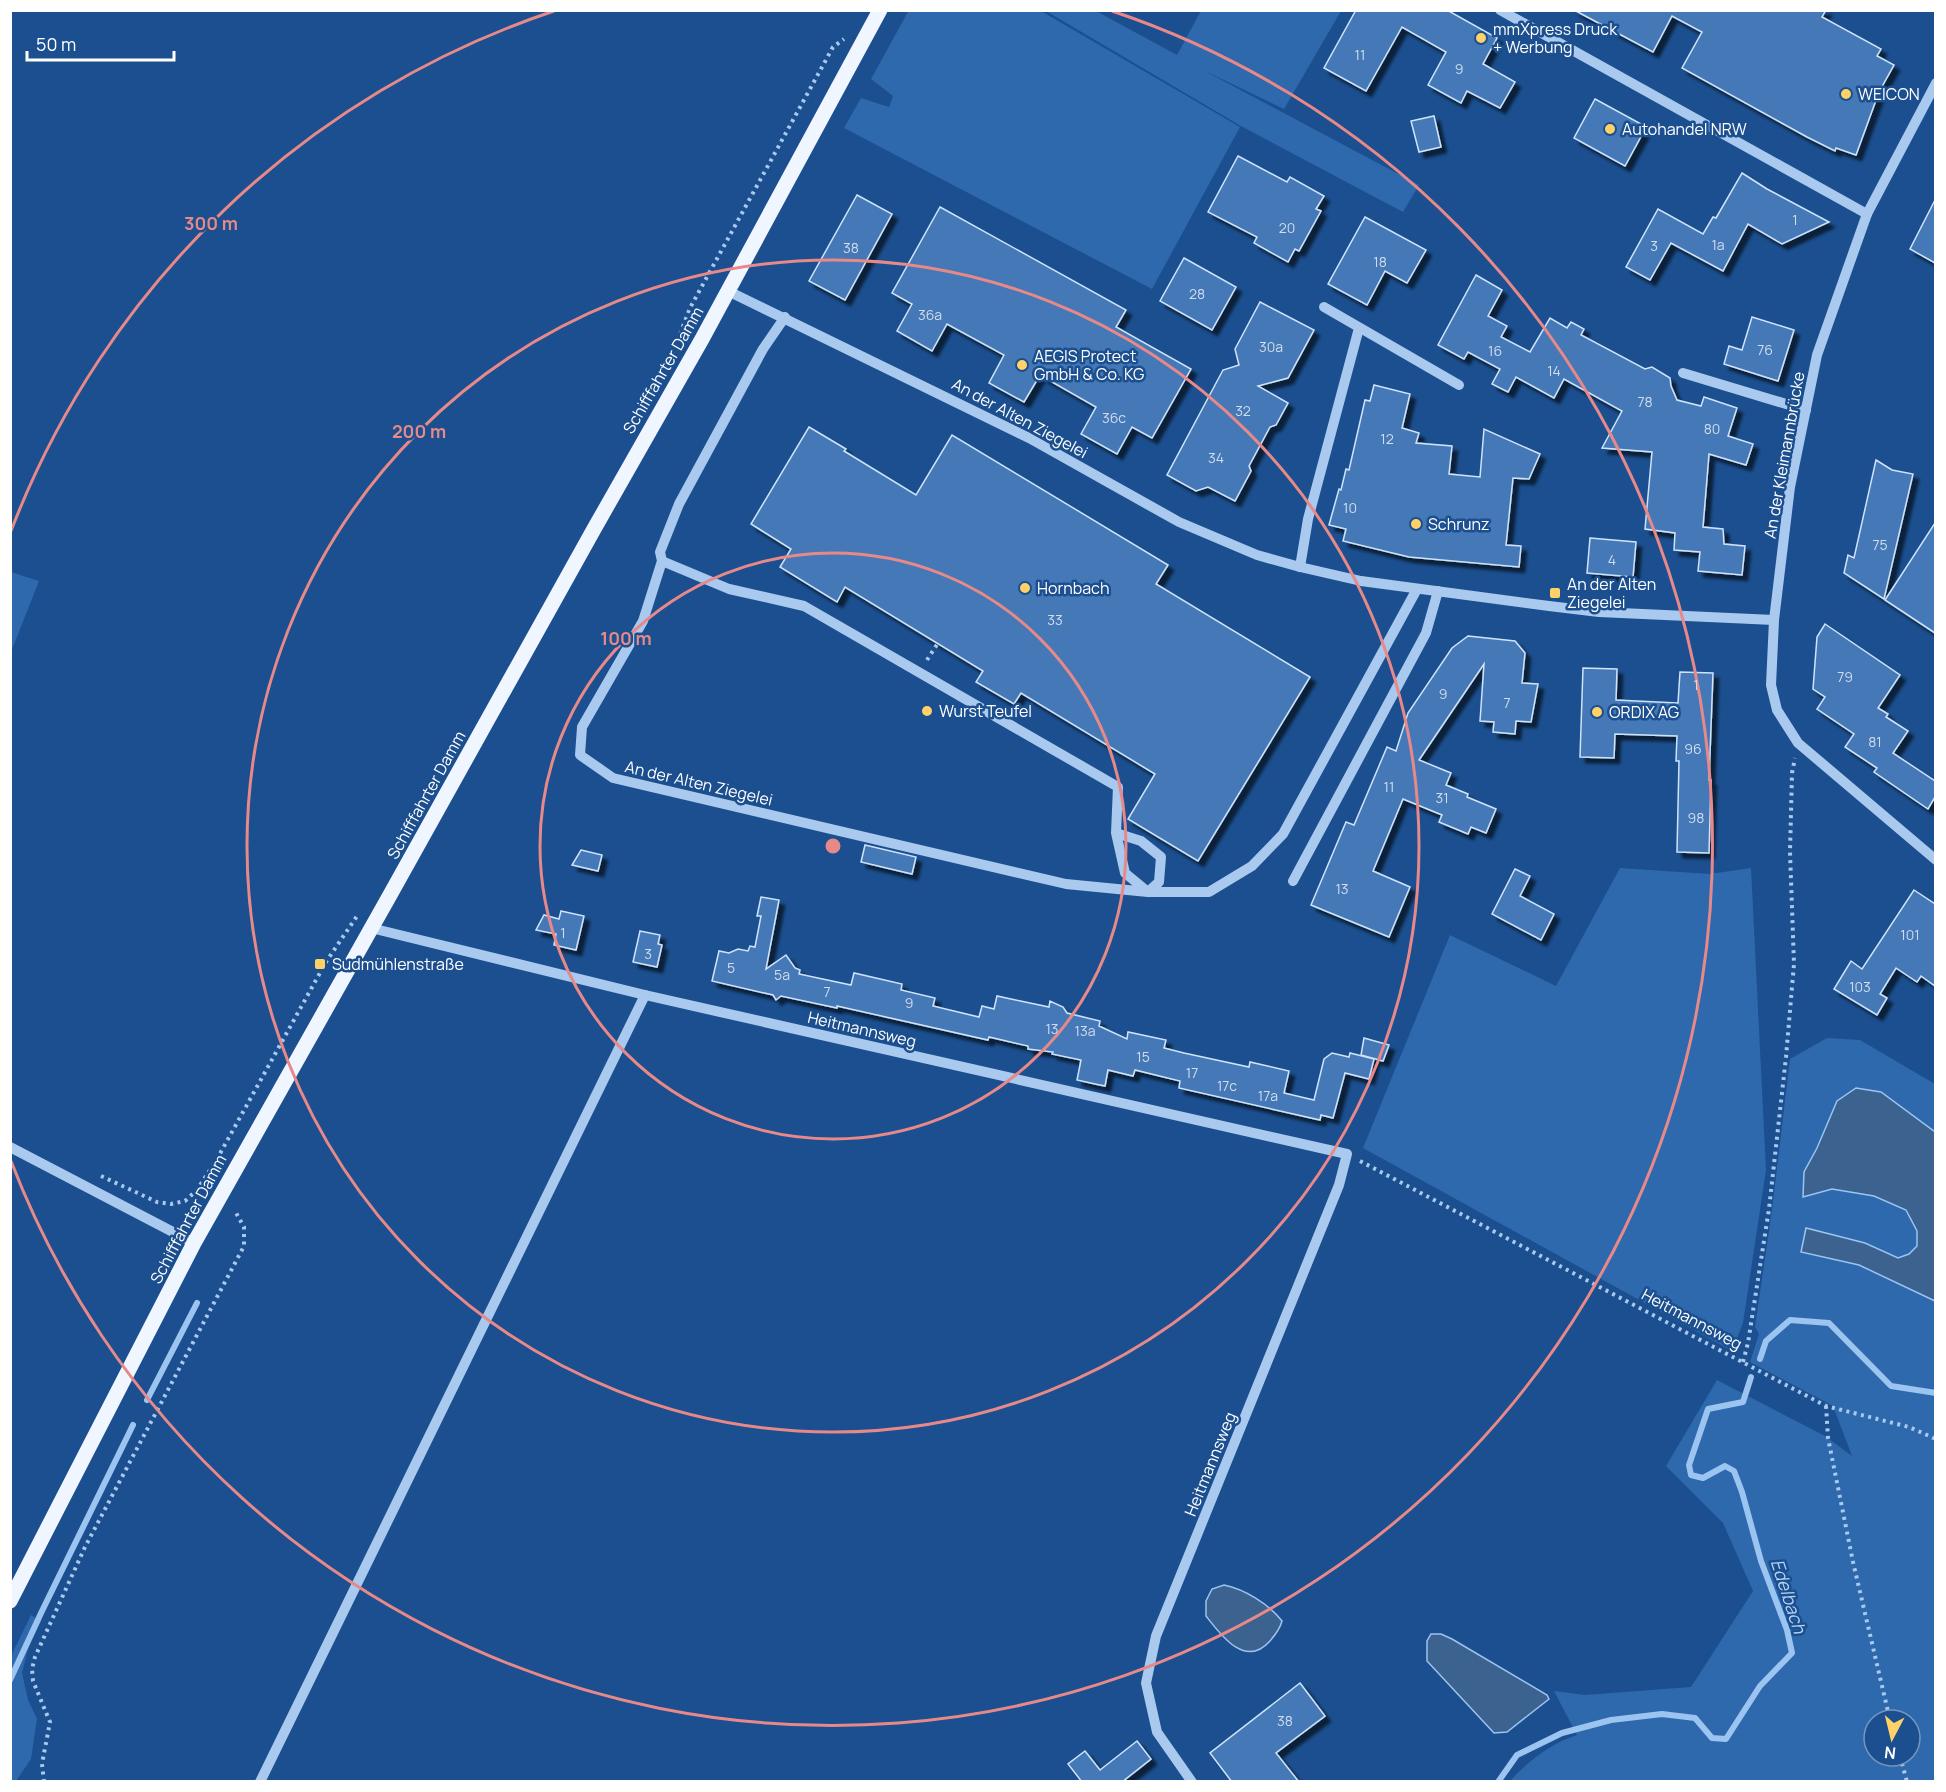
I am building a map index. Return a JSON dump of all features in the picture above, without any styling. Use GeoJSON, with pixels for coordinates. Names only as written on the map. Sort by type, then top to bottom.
{"type":"FeatureCollection","features":[{"type":"Feature","properties":{"kind":"main road","name":"Schifffahrter Damm"},"geometry":{"type":"LineString","coordinates":[[10,1600],[194,1243],[728,291],[880,10]]}},
{"type":"Feature","properties":{"kind":"street"},"geometry":{"type":"LineString","coordinates":[[1500,10],[1867,214]]}},
{"type":"Feature","properties":{"kind":"street","name":"An der Kleimannbrücke"},"geometry":{"type":"LineString","coordinates":[[1935,83],[1867,214],[1817,356],[1790,487],[1774,620],[1771,685],[1778,710],[1798,743],[1935,860]]}},
{"type":"Feature","properties":{"kind":"street","name":"An der Alten Ziegelei"},"geometry":{"type":"LineString","coordinates":[[728,291],[1029,438],[1179,522],[1257,555],[1360,581],[1599,612],[1774,620]]}},
{"type":"Feature","properties":{"kind":"street"},"geometry":{"type":"LineString","coordinates":[[1324,308],[1460,386]]}},
{"type":"Feature","properties":{"kind":"street"},"geometry":{"type":"LineString","coordinates":[[785,317],[763,349],[678,504],[660,552],[662,561],[729,589],[804,606],[1118,787],[1116,833],[1125,873],[1148,892],[1159,882],[1161,857],[1141,841],[1116,833]]}},
{"type":"Feature","properties":{"kind":"street"},"geometry":{"type":"LineString","coordinates":[[1300,567],[1308,519],[1359,328]]}},
{"type":"Feature","properties":{"kind":"street"},"geometry":{"type":"LineString","coordinates":[[1683,373],[1806,410]]}},
{"type":"Feature","properties":{"kind":"street","name":"An der Alten Ziegelei"},"geometry":{"type":"LineString","coordinates":[[662,561],[643,621],[582,727],[580,755],[613,778],[1066,884],[1148,892],[1209,892],[1252,866],[1283,834],[1418,589]]}},
{"type":"Feature","properties":{"kind":"street"},"geometry":{"type":"LineString","coordinates":[[1293,881],[1426,633],[1438,591]]}},
{"type":"Feature","properties":{"kind":"street","name":"Heitmannsweg"},"geometry":{"type":"LineString","coordinates":[[371,928],[645,995],[1347,1154],[1339,1185],[1155,1636],[1146,1683],[1157,1732],[1192,1782]]}},
{"type":"Feature","properties":{"kind":"street"},"geometry":{"type":"LineString","coordinates":[[260,1782],[645,995]]}},
{"type":"Feature","properties":{"kind":"street"},"geometry":{"type":"LineString","coordinates":[[10,1147],[194,1243]]}},
{"type":"Feature","properties":{"kind":"path"},"geometry":{"type":"LineString","coordinates":[[919,672],[938,643]]}},
{"type":"Feature","properties":{"kind":"path"},"geometry":{"type":"LineString","coordinates":[[1743,1362],[1769,1209],[1786,1057],[1794,964],[1790,852],[1792,773],[1798,743]]}},
{"type":"Feature","properties":{"kind":"path"},"geometry":{"type":"LineString","coordinates":[[94,1172],[158,1202],[171,1204],[184,1201],[197,1190],[217,1159],[318,977]]}},
{"type":"Feature","properties":{"kind":"path","name":"Heitmannsweg"},"geometry":{"type":"LineString","coordinates":[[1347,1154],[1826,1406],[1909,1428],[1935,1439]]}},
{"type":"Feature","properties":{"kind":"path"},"geometry":{"type":"LineString","coordinates":[[44,1782],[42,1764],[50,1722],[33,1681],[32,1669],[35,1657],[85,1547],[244,1246],[244,1227],[235,1211]]}},
{"type":"Feature","properties":{"kind":"path"},"geometry":{"type":"LineString","coordinates":[[1826,1406],[1830,1449],[1853,1562],[1887,1708]]}},
{"type":"Feature","properties":{"kind":"shaded area"},"geometry":{"type":"Polygon","coordinates":[[[909,10],[1041,11],[1240,127],[1152,289],[844,128],[861,98],[889,107],[893,96],[871,79],[909,10]]]}},
{"type":"Feature","properties":{"kind":"shaded area"},"geometry":{"type":"Polygon","coordinates":[[[1046,11],[1096,11],[1177,55],[1201,11],[1341,11],[1284,109],[1203,70],[1419,185],[1403,212],[1241,126],[1046,11]]]}},
{"type":"Feature","properties":{"kind":"shaded area"},"geometry":{"type":"Polygon","coordinates":[[[10,572],[39,581],[11,652],[10,572]]]}},
{"type":"Feature","properties":{"kind":"shaded area"},"geometry":{"type":"Polygon","coordinates":[[[1620,868],[1710,874],[1751,868],[1766,1170],[1743,1323],[1732,1351],[1363,1148],[1450,935],[1556,986],[1620,868]]]}},
{"type":"Feature","properties":{"kind":"shaded area"},"geometry":{"type":"Polygon","coordinates":[[[1827,1038],[1860,1040],[1935,1084],[1935,1132],[1856,1088],[1837,1102],[1804,1172],[1803,1197],[1832,1189],[1874,1196],[1906,1210],[1917,1232],[1917,1246],[1909,1254],[1898,1258],[1865,1243],[1801,1252],[1859,1265],[1935,1301],[1935,1781],[1509,1782],[1540,1754],[1577,1735],[1554,1691],[1585,1695],[1691,1687],[1753,1591],[1723,1523],[1666,1466],[1717,1380],[1825,1436],[1852,1456],[1833,1406],[1750,1362],[1759,1334],[1755,1327],[1790,1059],[1827,1038]]]}},
{"type":"Feature","properties":{"kind":"shaded area"},"geometry":{"type":"Polygon","coordinates":[[[1856,1088],[1881,1092],[1935,1132],[1935,1301],[1859,1265],[1801,1252],[1806,1228],[1865,1243],[1898,1258],[1909,1254],[1917,1246],[1917,1231],[1906,1210],[1874,1196],[1832,1189],[1803,1197],[1804,1172],[1837,1101],[1856,1088]]]}},
{"type":"Feature","properties":{"kind":"shaded area"},"geometry":{"type":"Polygon","coordinates":[[[1224,1585],[1256,1598],[1282,1621],[1274,1636],[1261,1649],[1252,1652],[1234,1646],[1206,1616],[1206,1601],[1212,1589],[1224,1585]]]}},
{"type":"Feature","properties":{"kind":"shaded area"},"geometry":{"type":"Polygon","coordinates":[[[31,1615],[41,1621],[28,1649],[22,1673],[28,1700],[37,1719],[31,1759],[16,1781],[11,1781],[11,1656],[31,1615]]]}},
{"type":"Feature","properties":{"kind":"shaded area"},"geometry":{"type":"Polygon","coordinates":[[[1431,1634],[1441,1634],[1452,1639],[1547,1695],[1549,1699],[1507,1732],[1494,1733],[1427,1661],[1427,1641],[1431,1634]]]}},
{"type":"Feature","properties":{"kind":"building"},"geometry":{"type":"Polygon","coordinates":[[[1356,10],[1447,10],[1497,38],[1483,64],[1515,82],[1500,108],[1467,91],[1461,103],[1428,85],[1446,52],[1402,27],[1366,91],[1324,68],[1356,10]]]}},
{"type":"Feature","properties":{"kind":"building"},"geometry":{"type":"Polygon","coordinates":[[[1574,10],[1826,10],[1822,17],[1881,49],[1877,56],[1894,65],[1879,92],[1856,155],[1836,148],[1835,151],[1807,137],[1682,68],[1702,32],[1672,16],[1653,52],[1574,10]]]}},
{"type":"Feature","properties":{"kind":"building","name":"Autohandel NRW"},"geometry":{"type":"Polygon","coordinates":[[[1595,99],[1641,124],[1643,133],[1625,166],[1574,138],[1595,99]]]}},
{"type":"Feature","properties":{"kind":"building"},"geometry":{"type":"Polygon","coordinates":[[[1434,116],[1441,147],[1419,152],[1411,121],[1434,116]]]}},
{"type":"Feature","properties":{"kind":"building"},"geometry":{"type":"Polygon","coordinates":[[[1238,156],[1287,182],[1290,177],[1324,196],[1316,209],[1321,211],[1299,251],[1295,249],[1288,262],[1254,243],[1257,237],[1208,212],[1238,156]]]}},
{"type":"Feature","properties":{"kind":"building"},"geometry":{"type":"Polygon","coordinates":[[[1742,173],[1829,222],[1782,244],[1748,224],[1723,271],[1671,243],[1650,280],[1626,267],[1658,209],[1703,234],[1713,217],[1716,218],[1742,173]]]}},
{"type":"Feature","properties":{"kind":"building"},"geometry":{"type":"Polygon","coordinates":[[[857,195],[892,214],[845,300],[809,281],[857,195]]]}},
{"type":"Feature","properties":{"kind":"building"},"geometry":{"type":"Polygon","coordinates":[[[1935,200],[1935,263],[1910,249],[1935,200]]]}},
{"type":"Feature","properties":{"kind":"building"},"geometry":{"type":"Polygon","coordinates":[[[940,207],[1126,310],[1116,327],[1191,369],[1152,438],[1132,427],[1117,454],[1081,434],[1096,407],[1040,375],[1024,402],[989,383],[1004,355],[947,324],[932,351],[897,331],[912,304],[892,293],[940,207]]]}},
{"type":"Feature","properties":{"kind":"building"},"geometry":{"type":"Polygon","coordinates":[[[1365,217],[1426,250],[1407,283],[1385,271],[1367,305],[1328,284],[1365,217]]]}},
{"type":"Feature","properties":{"kind":"building"},"geometry":{"type":"Polygon","coordinates":[[[1184,258],[1236,287],[1212,330],[1160,301],[1184,258]]]}},
{"type":"Feature","properties":{"kind":"building"},"geometry":{"type":"Polygon","coordinates":[[[1476,275],[1502,290],[1488,316],[1507,326],[1501,337],[1530,352],[1550,318],[1567,328],[1571,322],[1584,329],[1581,335],[1645,369],[1652,367],[1670,378],[1677,400],[1701,406],[1704,397],[1737,408],[1728,436],[1753,444],[1746,465],[1709,454],[1703,527],[1723,529],[1724,544],[1745,546],[1742,575],[1698,571],[1700,552],[1674,550],[1675,533],[1645,529],[1652,452],[1602,448],[1622,411],[1564,379],[1554,398],[1516,377],[1508,392],[1492,384],[1500,369],[1468,352],[1464,359],[1438,345],[1476,275]]]}},
{"type":"Feature","properties":{"kind":"building"},"geometry":{"type":"Polygon","coordinates":[[[1260,302],[1314,330],[1288,378],[1258,386],[1288,403],[1276,425],[1270,427],[1249,466],[1251,471],[1235,501],[1208,487],[1196,491],[1167,475],[1223,370],[1239,365],[1235,349],[1260,302]]]}},
{"type":"Feature","properties":{"kind":"building"},"geometry":{"type":"Polygon","coordinates":[[[1752,317],[1794,330],[1778,381],[1724,364],[1729,346],[1742,350],[1752,317]]]}},
{"type":"Feature","properties":{"kind":"building"},"geometry":{"type":"Polygon","coordinates":[[[1374,385],[1410,394],[1402,428],[1419,433],[1416,443],[1452,446],[1449,474],[1480,477],[1484,429],[1540,454],[1529,479],[1513,478],[1506,545],[1521,546],[1519,567],[1409,557],[1343,541],[1346,529],[1329,525],[1346,469],[1349,470],[1365,400],[1370,401],[1374,385]]]}},
{"type":"Feature","properties":{"kind":"building"},"geometry":{"type":"Polygon","coordinates":[[[809,427],[916,495],[952,435],[1168,565],[1156,584],[1310,677],[1198,861],[1128,819],[1155,774],[1021,693],[1014,704],[976,682],[983,671],[845,587],[837,602],[780,567],[791,549],[751,524],[809,427]]]}},
{"type":"Feature","properties":{"kind":"building"},"geometry":{"type":"Polygon","coordinates":[[[1876,460],[1892,470],[1913,474],[1884,599],[1844,573],[1848,555],[1854,558],[1876,460]]]}},
{"type":"Feature","properties":{"kind":"building"},"geometry":{"type":"Polygon","coordinates":[[[1935,523],[1935,633],[1885,600],[1935,523]]]}},
{"type":"Feature","properties":{"kind":"building"},"geometry":{"type":"Polygon","coordinates":[[[1590,538],[1636,542],[1633,577],[1587,573],[1590,538]]]}},
{"type":"Feature","properties":{"kind":"building"},"geometry":{"type":"Polygon","coordinates":[[[1825,624],[1900,675],[1878,708],[1888,714],[1886,717],[1908,731],[1893,753],[1935,781],[1935,797],[1928,809],[1874,772],[1877,768],[1845,747],[1854,734],[1817,709],[1825,697],[1813,689],[1817,637],[1825,624]]]}},
{"type":"Feature","properties":{"kind":"building"},"geometry":{"type":"Polygon","coordinates":[[[1468,636],[1515,641],[1525,653],[1522,683],[1538,684],[1531,722],[1516,721],[1515,734],[1493,732],[1494,722],[1480,721],[1484,664],[1419,760],[1451,773],[1446,785],[1496,809],[1486,833],[1471,827],[1468,834],[1439,822],[1442,815],[1403,799],[1373,871],[1410,887],[1389,937],[1311,905],[1346,822],[1354,825],[1387,747],[1396,751],[1408,713],[1452,648],[1468,636]]]}},
{"type":"Feature","properties":{"kind":"building"},"geometry":{"type":"Polygon","coordinates":[[[1583,668],[1617,669],[1616,700],[1678,703],[1680,672],[1713,673],[1709,853],[1677,852],[1679,761],[1676,761],[1677,736],[1615,734],[1614,758],[1580,757],[1583,668]]]}},
{"type":"Feature","properties":{"kind":"building"},"geometry":{"type":"Polygon","coordinates":[[[865,845],[916,857],[912,874],[861,862],[865,845]]]}},
{"type":"Feature","properties":{"kind":"building"},"geometry":{"type":"Polygon","coordinates":[[[581,850],[602,855],[598,871],[572,865],[581,850]]]}},
{"type":"Feature","properties":{"kind":"building"},"geometry":{"type":"Polygon","coordinates":[[[1515,869],[1530,876],[1520,896],[1554,914],[1541,940],[1492,914],[1515,869]]]}},
{"type":"Feature","properties":{"kind":"building"},"geometry":{"type":"Polygon","coordinates":[[[1914,890],[1935,904],[1935,986],[1921,976],[1917,982],[1896,968],[1880,994],[1887,998],[1877,1015],[1834,989],[1851,961],[1862,969],[1914,890]]]}},
{"type":"Feature","properties":{"kind":"building"},"geometry":{"type":"Polygon","coordinates":[[[761,897],[779,900],[766,969],[786,955],[795,968],[800,970],[799,974],[851,985],[854,973],[902,984],[901,990],[935,998],[933,1006],[979,1017],[982,1006],[994,1009],[997,996],[1049,1007],[1050,1001],[1063,1007],[1067,1013],[1100,1021],[1099,1026],[1127,1039],[1128,1032],[1166,1040],[1164,1048],[1184,1053],[1249,1067],[1250,1062],[1289,1071],[1284,1093],[1314,1100],[1324,1059],[1332,1053],[1349,1057],[1350,1053],[1374,1059],[1369,1079],[1345,1073],[1333,1118],[1321,1115],[1320,1120],[1179,1088],[1180,1081],[1135,1070],[1133,1076],[1108,1070],[1105,1086],[1077,1080],[1081,1060],[1052,1054],[1053,1052],[1028,1049],[1028,1046],[989,1037],[988,1040],[837,1006],[837,1008],[781,996],[776,1000],[773,995],[712,981],[719,951],[729,953],[738,949],[748,951],[750,946],[755,947],[761,916],[757,916],[761,897]]]}},
{"type":"Feature","properties":{"kind":"building"},"geometry":{"type":"Polygon","coordinates":[[[561,911],[584,916],[576,950],[554,945],[556,934],[536,930],[544,915],[559,919],[561,911]]]}},
{"type":"Feature","properties":{"kind":"building"},"geometry":{"type":"Polygon","coordinates":[[[640,931],[660,935],[658,944],[662,945],[657,967],[633,962],[640,931]]]}},
{"type":"Feature","properties":{"kind":"building"},"geometry":{"type":"Polygon","coordinates":[[[1364,1038],[1389,1045],[1383,1061],[1361,1055],[1364,1038]]]}},
{"type":"Feature","properties":{"kind":"building"},"geometry":{"type":"Polygon","coordinates":[[[1300,1683],[1325,1716],[1276,1753],[1299,1782],[1232,1782],[1210,1753],[1300,1683]]]}},
{"type":"Feature","properties":{"kind":"building"},"geometry":{"type":"Polygon","coordinates":[[[1137,1741],[1151,1759],[1122,1782],[1082,1782],[1068,1764],[1085,1751],[1100,1770],[1137,1741]]]}},
{"type":"Feature","properties":{"kind":"waterway"},"geometry":{"type":"LineString","coordinates":[[147,1400],[197,1303]]}},
{"type":"Feature","properties":{"kind":"waterway","name":"Edelbach"},"geometry":{"type":"LineString","coordinates":[[1760,1359],[1766,1341],[1790,1320],[1829,1323],[1891,1386],[1936,1393]]}},
{"type":"Feature","properties":{"kind":"waterway","name":"Edelbach"},"geometry":{"type":"LineString","coordinates":[[1498,1782],[1517,1755],[1562,1733],[1611,1720],[1662,1714],[1695,1718],[1712,1738],[1726,1739],[1760,1686],[1792,1653],[1787,1630],[1761,1561],[1734,1471],[1725,1466],[1703,1478],[1691,1475],[1689,1465],[1708,1409],[1743,1402],[1751,1377]]}},
{"type":"Feature","properties":{"kind":"waterway"},"geometry":{"type":"LineString","coordinates":[[10,1680],[133,1425]]}},
{"type":"Feature","properties":{"kind":"place","name":"mmXpress Druck + Werbung"},"geometry":{"type":"Point","coordinates":[1481,38]}},
{"type":"Feature","properties":{"kind":"place","name":"WEICON"},"geometry":{"type":"Point","coordinates":[1846,94]}},
{"type":"Feature","properties":{"kind":"place","name":"Autohandel NRW"},"geometry":{"type":"Point","coordinates":[1610,129]}},
{"type":"Feature","properties":{"kind":"place","name":"AEGIS Protect GmbH & Co. KG"},"geometry":{"type":"Point","coordinates":[1022,365]}},
{"type":"Feature","properties":{"kind":"place","name":"Schrunz"},"geometry":{"type":"Point","coordinates":[1416,524]}},
{"type":"Feature","properties":{"kind":"place","name":"Hornbach"},"geometry":{"type":"Point","coordinates":[1025,588]}},
{"type":"Feature","properties":{"kind":"place","name":"An der Alten Ziegelei"},"geometry":{"type":"Point","coordinates":[1555,593]}},
{"type":"Feature","properties":{"kind":"place","name":"Wurst Teufel"},"geometry":{"type":"Point","coordinates":[927,711]}},
{"type":"Feature","properties":{"kind":"place","name":"ORDIX AG"},"geometry":{"type":"Point","coordinates":[1597,712]}},
{"type":"Feature","properties":{"kind":"place","name":"Sudmühlenstraße"},"geometry":{"type":"Point","coordinates":[320,964]}}]}
